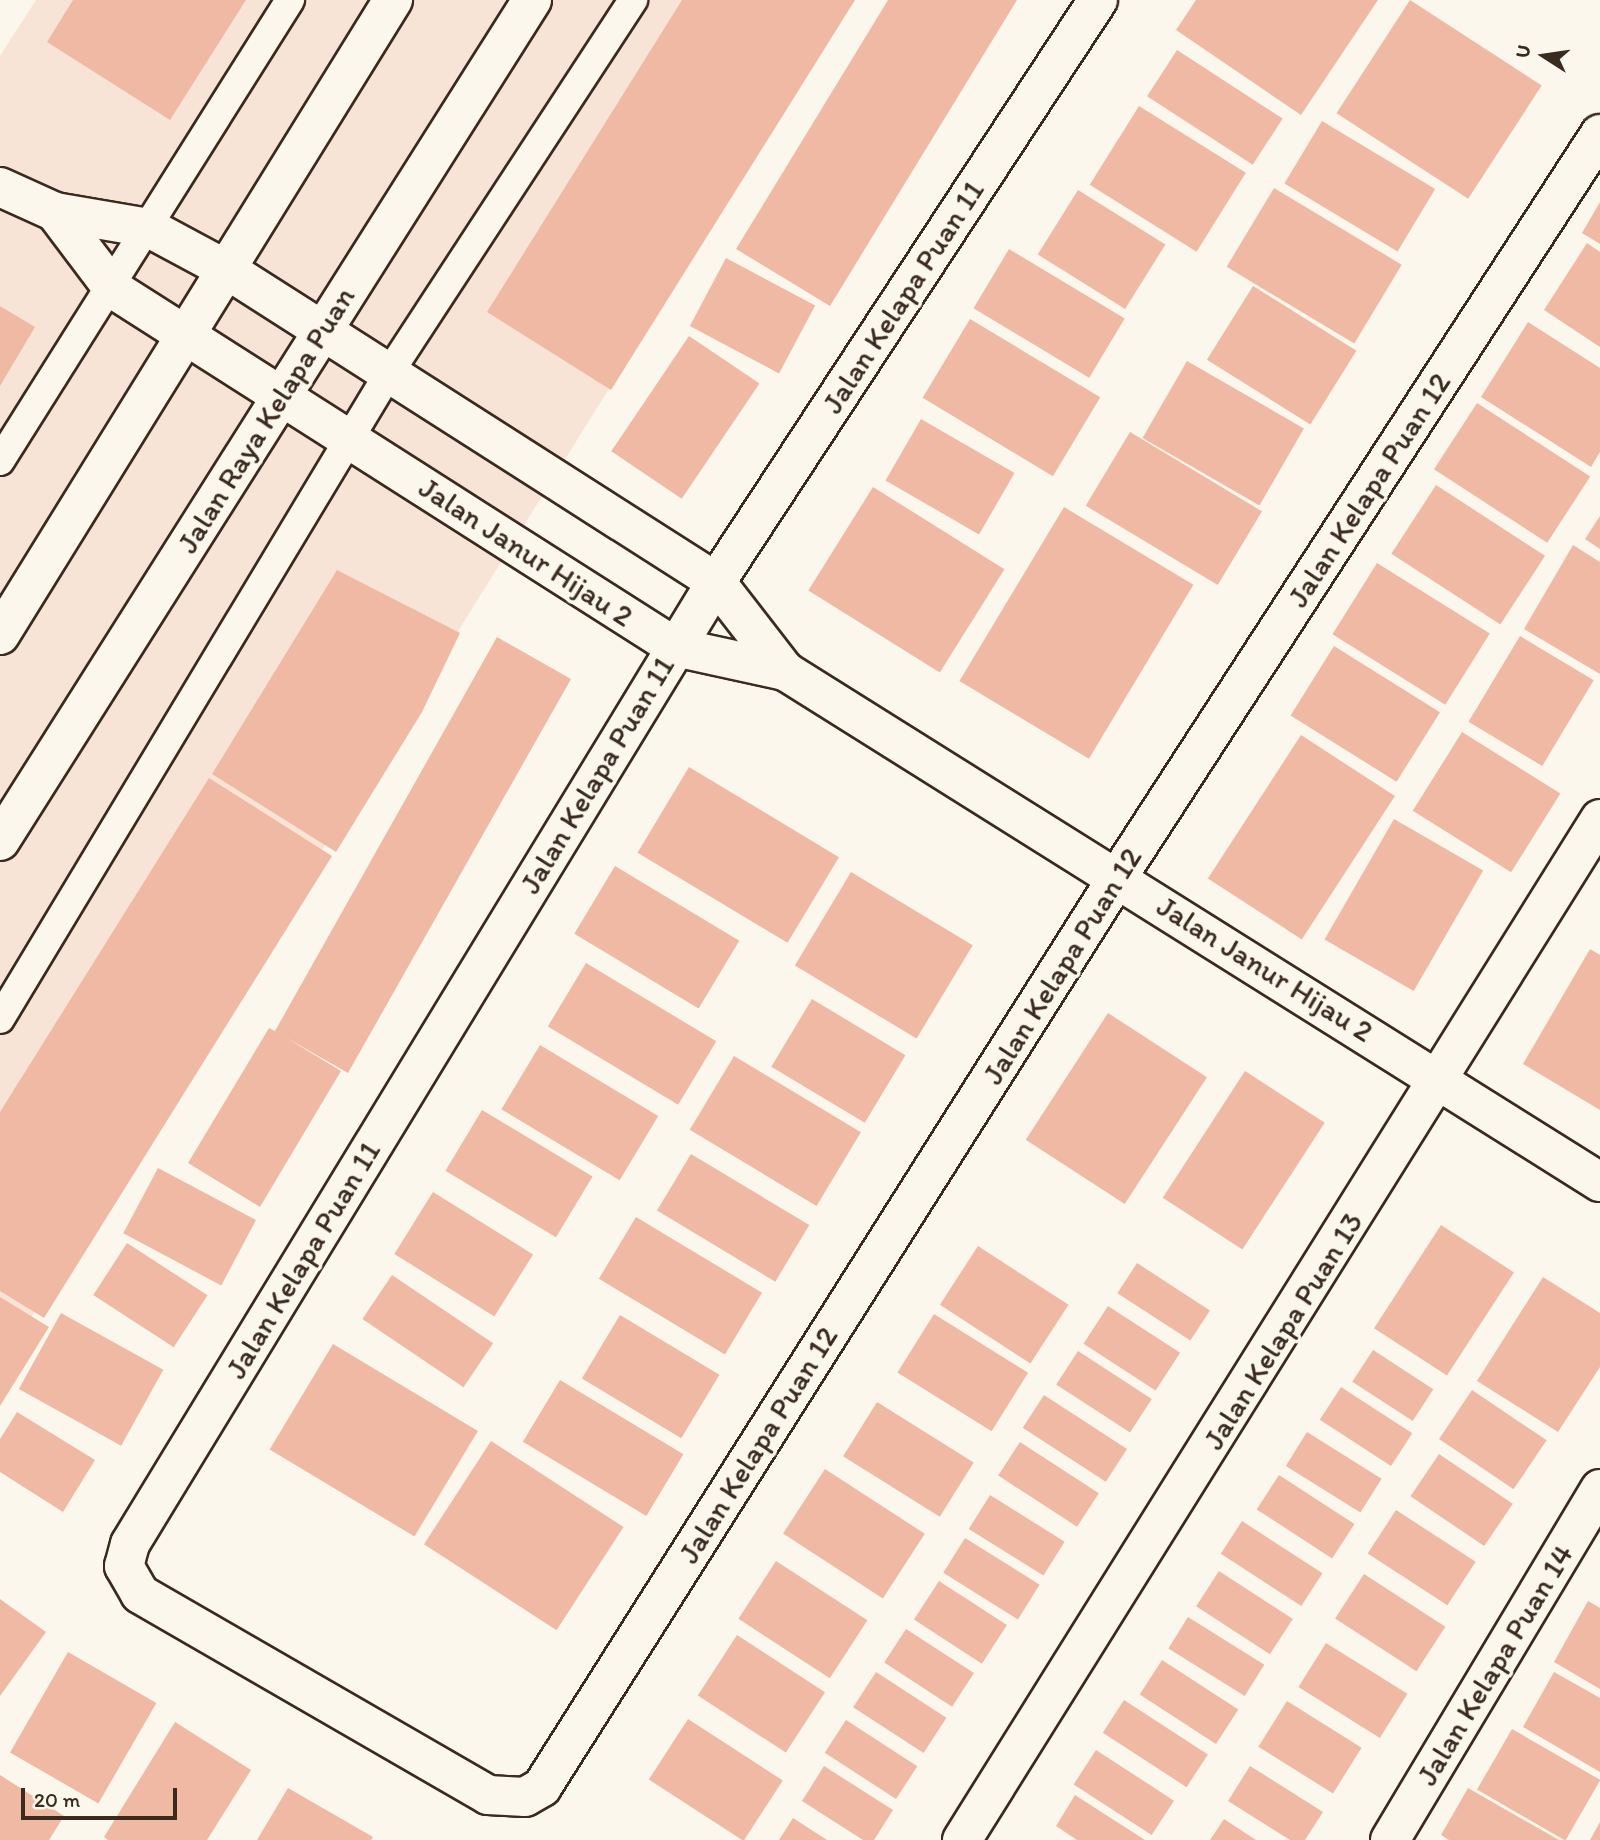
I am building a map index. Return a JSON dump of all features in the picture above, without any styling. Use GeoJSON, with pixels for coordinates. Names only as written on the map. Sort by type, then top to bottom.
{"type":"FeatureCollection","features":[{"type":"Feature","properties":{"kind":"street"},"geometry":{"type":"LineString","coordinates":[[0,635],[229,271],[393,0]]}},
{"type":"Feature","properties":{"kind":"street","name":"Jalan Raya Kelapa Puan"},"geometry":{"type":"LineString","coordinates":[[0,841],[532,0]]}},
{"type":"Feature","properties":{"kind":"street","name":"Jalan Kelapa Puan 11"},"geometry":{"type":"LineString","coordinates":[[525,1797],[476,1788],[140,1594],[124,1566],[130,1545],[716,582],[1098,0]]}},
{"type":"Feature","properties":{"kind":"street","name":"Jalan Kelapa Puan 12"},"geometry":{"type":"LineString","coordinates":[[525,1797],[542,1787],[1117,878],[1600,134]]}},
{"type":"Feature","properties":{"kind":"street"},"geometry":{"type":"LineString","coordinates":[[0,187],[55,212]]}},
{"type":"Feature","properties":{"kind":"street","name":"Jalan Janur Hijau 2"},"geometry":{"type":"LineString","coordinates":[[55,212],[149,228],[229,271],[716,582],[785,671]]}},
{"type":"Feature","properties":{"kind":"street","name":"Jalan Janur Hijau 2"},"geometry":{"type":"LineString","coordinates":[[55,212],[113,289],[675,648],[785,671],[1443,1078],[1600,1182]]}},
{"type":"Feature","properties":{"kind":"street","name":"Jalan Kelapa Puan 13"},"geometry":{"type":"LineString","coordinates":[[962,1840],[1443,1078],[1600,819]]}},
{"type":"Feature","properties":{"kind":"street","name":"Jalan Kelapa Puan 14"},"geometry":{"type":"LineString","coordinates":[[1390,1840],[1600,1489]]}},
{"type":"Feature","properties":{"kind":"lane"},"geometry":{"type":"LineString","coordinates":[[0,461],[113,289],[290,0]]}},
{"type":"Feature","properties":{"kind":"lane"},"geometry":{"type":"LineString","coordinates":[[0,1019],[389,373],[634,0]]}},
{"type":"Feature","properties":{"kind":"shaded area"},"geometry":{"type":"Polygon","coordinates":[[[36,0],[851,0],[0,1367],[0,56],[36,0]]]}},
{"type":"Feature","properties":{"kind":"building"},"geometry":{"type":"Polygon","coordinates":[[[73,0],[246,0],[170,120],[47,42],[73,0]]]}},
{"type":"Feature","properties":{"kind":"building"},"geometry":{"type":"Polygon","coordinates":[[[682,0],[855,0],[611,390],[487,312],[682,0]]]}},
{"type":"Feature","properties":{"kind":"building"},"geometry":{"type":"Polygon","coordinates":[[[888,0],[1017,0],[830,306],[736,249],[888,0]]]}},
{"type":"Feature","properties":{"kind":"building"},"geometry":{"type":"Polygon","coordinates":[[[1196,0],[1378,0],[1301,115],[1176,30],[1196,0]]]}},
{"type":"Feature","properties":{"kind":"building"},"geometry":{"type":"Polygon","coordinates":[[[1410,0],[1542,86],[1468,199],[1336,113],[1410,0]]]}},
{"type":"Feature","properties":{"kind":"building"},"geometry":{"type":"Polygon","coordinates":[[[1177,50],[1283,119],[1253,165],[1147,96],[1177,50]]]}},
{"type":"Feature","properties":{"kind":"building"},"geometry":{"type":"Polygon","coordinates":[[[1139,106],[1246,173],[1197,252],[1090,185],[1139,106]]]}},
{"type":"Feature","properties":{"kind":"building"},"geometry":{"type":"Polygon","coordinates":[[[1322,121],[1435,189],[1398,252],[1284,184],[1322,121]]]}},
{"type":"Feature","properties":{"kind":"building"},"geometry":{"type":"Polygon","coordinates":[[[1274,188],[1402,265],[1354,344],[1227,267],[1274,188]]]}},
{"type":"Feature","properties":{"kind":"building"},"geometry":{"type":"Polygon","coordinates":[[[1078,190],[1165,245],[1125,309],[1038,254],[1078,190]]]}},
{"type":"Feature","properties":{"kind":"building"},"geometry":{"type":"Polygon","coordinates":[[[1600,202],[1600,244],[1582,233],[1600,202]]]}},
{"type":"Feature","properties":{"kind":"building"},"geometry":{"type":"Polygon","coordinates":[[[1587,243],[1600,252],[1600,347],[1544,310],[1587,243]]]}},
{"type":"Feature","properties":{"kind":"building"},"geometry":{"type":"Polygon","coordinates":[[[1009,249],[1125,319],[1089,378],[973,308],[1009,249]]]}},
{"type":"Feature","properties":{"kind":"building"},"geometry":{"type":"Polygon","coordinates":[[[726,258],[815,305],[779,373],[690,326],[726,258]]]}},
{"type":"Feature","properties":{"kind":"building"},"geometry":{"type":"Polygon","coordinates":[[[1253,286],[1356,351],[1310,424],[1207,360],[1253,286]]]}},
{"type":"Feature","properties":{"kind":"building"},"geometry":{"type":"Polygon","coordinates":[[[0,306],[35,327],[0,386],[0,306]]]}},
{"type":"Feature","properties":{"kind":"building"},"geometry":{"type":"Polygon","coordinates":[[[970,319],[1100,397],[1053,476],[923,398],[970,319]]]}},
{"type":"Feature","properties":{"kind":"building"},"geometry":{"type":"Polygon","coordinates":[[[1528,322],[1600,368],[1600,452],[1591,467],[1481,397],[1528,322]]]}},
{"type":"Feature","properties":{"kind":"building"},"geometry":{"type":"Polygon","coordinates":[[[689,336],[759,384],[682,499],[611,451],[689,336]]]}},
{"type":"Feature","properties":{"kind":"building"},"geometry":{"type":"Polygon","coordinates":[[[1187,361],[1304,428],[1259,506],[1142,438],[1187,361]]]}},
{"type":"Feature","properties":{"kind":"building"},"geometry":{"type":"Polygon","coordinates":[[[1477,403],[1590,477],[1547,543],[1434,469],[1477,403]]]}},
{"type":"Feature","properties":{"kind":"building"},"geometry":{"type":"Polygon","coordinates":[[[921,419],[1015,473],[979,534],[886,480],[921,419]]]}},
{"type":"Feature","properties":{"kind":"building"},"geometry":{"type":"Polygon","coordinates":[[[1130,432],[1262,511],[1218,585],[1086,506],[1130,432]]]}},
{"type":"Feature","properties":{"kind":"building"},"geometry":{"type":"Polygon","coordinates":[[[1436,485],[1545,556],[1500,625],[1391,554],[1436,485]]]}},
{"type":"Feature","properties":{"kind":"building"},"geometry":{"type":"Polygon","coordinates":[[[873,487],[1004,569],[940,673],[808,590],[873,487]]]}},
{"type":"Feature","properties":{"kind":"building"},"geometry":{"type":"Polygon","coordinates":[[[1064,507],[1193,585],[1089,759],[959,681],[1064,507]]]}},
{"type":"Feature","properties":{"kind":"building"},"geometry":{"type":"Polygon","coordinates":[[[1600,516],[1600,549],[1585,539],[1600,516]]]}},
{"type":"Feature","properties":{"kind":"building"},"geometry":{"type":"Polygon","coordinates":[[[1573,545],[1600,562],[1600,674],[1524,629],[1573,545]]]}},
{"type":"Feature","properties":{"kind":"building"},"geometry":{"type":"Polygon","coordinates":[[[1377,563],[1490,633],[1445,705],[1332,634],[1377,563]]]}},
{"type":"Feature","properties":{"kind":"building"},"geometry":{"type":"Polygon","coordinates":[[[337,570],[460,633],[422,712],[336,852],[212,774],[337,570]]]}},
{"type":"Feature","properties":{"kind":"building"},"geometry":{"type":"Polygon","coordinates":[[[1520,636],[1594,680],[1542,766],[1468,722],[1520,636]]]}},
{"type":"Feature","properties":{"kind":"building"},"geometry":{"type":"Polygon","coordinates":[[[497,637],[571,679],[348,1073],[285,1037],[341,1071],[260,1207],[188,1163],[269,1028],[275,1031],[497,637]]]}},
{"type":"Feature","properties":{"kind":"building"},"geometry":{"type":"Polygon","coordinates":[[[1334,646],[1440,712],[1397,782],[1291,716],[1334,646]]]}},
{"type":"Feature","properties":{"kind":"building"},"geometry":{"type":"Polygon","coordinates":[[[1462,732],[1560,793],[1511,872],[1413,811],[1462,732]]]}},
{"type":"Feature","properties":{"kind":"building"},"geometry":{"type":"Polygon","coordinates":[[[1301,735],[1395,796],[1302,939],[1208,878],[1301,735]]]}},
{"type":"Feature","properties":{"kind":"building"},"geometry":{"type":"Polygon","coordinates":[[[689,767],[839,857],[788,943],[637,853],[689,767]]]}},
{"type":"Feature","properties":{"kind":"building"},"geometry":{"type":"Polygon","coordinates":[[[209,778],[332,856],[44,1318],[0,1291],[0,1112],[209,778]]]}},
{"type":"Feature","properties":{"kind":"building"},"geometry":{"type":"Polygon","coordinates":[[[1394,819],[1483,870],[1414,991],[1324,939],[1394,819]]]}},
{"type":"Feature","properties":{"kind":"building"},"geometry":{"type":"Polygon","coordinates":[[[615,866],[739,941],[699,1008],[574,934],[615,866]]]}},
{"type":"Feature","properties":{"kind":"building"},"geometry":{"type":"Polygon","coordinates":[[[851,872],[973,945],[917,1039],[795,965],[851,872]]]}},
{"type":"Feature","properties":{"kind":"building"},"geometry":{"type":"Polygon","coordinates":[[[1590,949],[1600,955],[1600,1110],[1523,1064],[1590,949]]]}},
{"type":"Feature","properties":{"kind":"building"},"geometry":{"type":"Polygon","coordinates":[[[586,963],[716,1041],[678,1105],[548,1026],[586,963]]]}},
{"type":"Feature","properties":{"kind":"building"},"geometry":{"type":"Polygon","coordinates":[[[812,999],[905,1055],[865,1123],[771,1067],[812,999]]]}},
{"type":"Feature","properties":{"kind":"building"},"geometry":{"type":"Polygon","coordinates":[[[1108,1013],[1207,1077],[1125,1204],[1026,1140],[1108,1013]]]}},
{"type":"Feature","properties":{"kind":"building"},"geometry":{"type":"Polygon","coordinates":[[[540,1045],[658,1116],[620,1180],[501,1109],[540,1045]]]}},
{"type":"Feature","properties":{"kind":"building"},"geometry":{"type":"Polygon","coordinates":[[[734,1056],[861,1132],[817,1206],[690,1130],[734,1056]]]}},
{"type":"Feature","properties":{"kind":"building"},"geometry":{"type":"Polygon","coordinates":[[[1245,1071],[1325,1123],[1242,1249],[1163,1198],[1245,1071]]]}},
{"type":"Feature","properties":{"kind":"building"},"geometry":{"type":"Polygon","coordinates":[[[482,1110],[593,1176],[556,1237],[445,1171],[482,1110]]]}},
{"type":"Feature","properties":{"kind":"building"},"geometry":{"type":"Polygon","coordinates":[[[691,1154],[809,1225],[775,1282],[657,1211],[691,1154]]]}},
{"type":"Feature","properties":{"kind":"building"},"geometry":{"type":"Polygon","coordinates":[[[158,1168],[256,1220],[221,1285],[123,1233],[158,1168]]]}},
{"type":"Feature","properties":{"kind":"building"},"geometry":{"type":"Polygon","coordinates":[[[433,1192],[533,1255],[494,1316],[394,1254],[433,1192]]]}},
{"type":"Feature","properties":{"kind":"building"},"geometry":{"type":"Polygon","coordinates":[[[636,1217],[762,1293],[725,1354],[599,1279],[636,1217]]]}},
{"type":"Feature","properties":{"kind":"building"},"geometry":{"type":"Polygon","coordinates":[[[1441,1225],[1514,1272],[1447,1376],[1374,1328],[1441,1225]]]}},
{"type":"Feature","properties":{"kind":"building"},"geometry":{"type":"Polygon","coordinates":[[[127,1243],[208,1295],[174,1347],[93,1295],[127,1243]]]}},
{"type":"Feature","properties":{"kind":"building"},"geometry":{"type":"Polygon","coordinates":[[[978,1246],[1069,1305],[1030,1364],[940,1305],[978,1246]]]}},
{"type":"Feature","properties":{"kind":"building"},"geometry":{"type":"Polygon","coordinates":[[[1137,1263],[1210,1310],[1190,1341],[1117,1293],[1137,1263]]]}},
{"type":"Feature","properties":{"kind":"building"},"geometry":{"type":"Polygon","coordinates":[[[392,1275],[493,1343],[464,1387],[362,1319],[392,1275]]]}},
{"type":"Feature","properties":{"kind":"building"},"geometry":{"type":"Polygon","coordinates":[[[1543,1277],[1600,1313],[1600,1367],[1558,1432],[1477,1381],[1543,1277]]]}},
{"type":"Feature","properties":{"kind":"building"},"geometry":{"type":"Polygon","coordinates":[[[0,1297],[49,1327],[0,1406],[0,1297]]]}},
{"type":"Feature","properties":{"kind":"building"},"geometry":{"type":"Polygon","coordinates":[[[1108,1306],[1180,1353],[1156,1391],[1083,1344],[1108,1306]]]}},
{"type":"Feature","properties":{"kind":"building"},"geometry":{"type":"Polygon","coordinates":[[[61,1313],[163,1370],[121,1446],[19,1389],[61,1313]]]}},
{"type":"Feature","properties":{"kind":"building"},"geometry":{"type":"Polygon","coordinates":[[[934,1314],[1028,1373],[992,1431],[897,1373],[934,1314]]]}},
{"type":"Feature","properties":{"kind":"building"},"geometry":{"type":"Polygon","coordinates":[[[620,1315],[719,1375],[681,1438],[582,1378],[620,1315]]]}},
{"type":"Feature","properties":{"kind":"building"},"geometry":{"type":"Polygon","coordinates":[[[333,1344],[478,1431],[415,1536],[270,1449],[333,1344]]]}},
{"type":"Feature","properties":{"kind":"building"},"geometry":{"type":"Polygon","coordinates":[[[1373,1350],[1433,1389],[1413,1421],[1352,1382],[1373,1350]]]}},
{"type":"Feature","properties":{"kind":"building"},"geometry":{"type":"Polygon","coordinates":[[[1078,1351],[1152,1399],[1130,1432],[1056,1385],[1078,1351]]]}},
{"type":"Feature","properties":{"kind":"building"},"geometry":{"type":"Polygon","coordinates":[[[560,1380],[683,1454],[646,1516],[523,1442],[560,1380]]]}},
{"type":"Feature","properties":{"kind":"building"},"geometry":{"type":"Polygon","coordinates":[[[1341,1387],[1412,1433],[1391,1466],[1320,1420],[1341,1387]]]}},
{"type":"Feature","properties":{"kind":"building"},"geometry":{"type":"Polygon","coordinates":[[[1472,1390],[1547,1440],[1514,1489],[1439,1439],[1472,1390]]]}},
{"type":"Feature","properties":{"kind":"building"},"geometry":{"type":"Polygon","coordinates":[[[1044,1395],[1127,1449],[1106,1482],[1023,1428],[1044,1395]]]}},
{"type":"Feature","properties":{"kind":"building"},"geometry":{"type":"Polygon","coordinates":[[[877,1402],[974,1462],[940,1517],[843,1456],[877,1402]]]}},
{"type":"Feature","properties":{"kind":"building"},"geometry":{"type":"Polygon","coordinates":[[[17,1412],[95,1460],[63,1512],[0,1472],[0,1439],[17,1412]]]}},
{"type":"Feature","properties":{"kind":"building"},"geometry":{"type":"Polygon","coordinates":[[[1307,1432],[1382,1479],[1360,1513],[1286,1466],[1307,1432]]]}},
{"type":"Feature","properties":{"kind":"building"},"geometry":{"type":"Polygon","coordinates":[[[491,1441],[624,1527],[557,1630],[424,1544],[491,1441]]]}},
{"type":"Feature","properties":{"kind":"building"},"geometry":{"type":"Polygon","coordinates":[[[1020,1442],[1099,1493],[1077,1527],[998,1476],[1020,1442]]]}},
{"type":"Feature","properties":{"kind":"building"},"geometry":{"type":"Polygon","coordinates":[[[1439,1454],[1513,1504],[1484,1546],[1410,1496],[1439,1454]]]}},
{"type":"Feature","properties":{"kind":"building"},"geometry":{"type":"Polygon","coordinates":[[[825,1469],[925,1534],[883,1598],[783,1534],[825,1469]]]}},
{"type":"Feature","properties":{"kind":"building"},"geometry":{"type":"Polygon","coordinates":[[[1279,1475],[1354,1524],[1332,1558],[1257,1509],[1279,1475]]]}},
{"type":"Feature","properties":{"kind":"building"},"geometry":{"type":"Polygon","coordinates":[[[990,1495],[1065,1542],[1043,1576],[969,1529],[990,1495]]]}},
{"type":"Feature","properties":{"kind":"building"},"geometry":{"type":"Polygon","coordinates":[[[1396,1510],[1476,1562],[1447,1605],[1368,1554],[1396,1510]]]}},
{"type":"Feature","properties":{"kind":"building"},"geometry":{"type":"Polygon","coordinates":[[[1242,1521],[1323,1573],[1301,1606],[1221,1554],[1242,1521]]]}},
{"type":"Feature","properties":{"kind":"building"},"geometry":{"type":"Polygon","coordinates":[[[965,1538],[1040,1585],[1018,1619],[943,1573],[965,1538]]]}},
{"type":"Feature","properties":{"kind":"building"},"geometry":{"type":"Polygon","coordinates":[[[776,1561],[867,1620],[830,1678],[738,1619],[776,1561]]]}},
{"type":"Feature","properties":{"kind":"building"},"geometry":{"type":"Polygon","coordinates":[[[1219,1571],[1293,1619],[1270,1654],[1196,1606],[1219,1571]]]}},
{"type":"Feature","properties":{"kind":"building"},"geometry":{"type":"Polygon","coordinates":[[[1364,1574],[1445,1627],[1416,1671],[1335,1618],[1364,1574]]]}},
{"type":"Feature","properties":{"kind":"building"},"geometry":{"type":"Polygon","coordinates":[[[939,1581],[1007,1625],[982,1664],[914,1620],[939,1581]]]}},
{"type":"Feature","properties":{"kind":"building"},"geometry":{"type":"Polygon","coordinates":[[[0,1599],[46,1632],[0,1696],[0,1599]]]}},
{"type":"Feature","properties":{"kind":"building"},"geometry":{"type":"Polygon","coordinates":[[[1588,1601],[1600,1608],[1600,1689],[1554,1662],[1588,1601]]]}},
{"type":"Feature","properties":{"kind":"building"},"geometry":{"type":"Polygon","coordinates":[[[1188,1617],[1264,1665],[1245,1696],[1168,1648],[1188,1617]]]}},
{"type":"Feature","properties":{"kind":"building"},"geometry":{"type":"Polygon","coordinates":[[[906,1629],[974,1673],[952,1707],[884,1663],[906,1629]]]}},
{"type":"Feature","properties":{"kind":"building"},"geometry":{"type":"Polygon","coordinates":[[[737,1635],[825,1692],[786,1753],[698,1695],[737,1635]]]}},
{"type":"Feature","properties":{"kind":"building"},"geometry":{"type":"Polygon","coordinates":[[[1326,1643],[1407,1694],[1380,1738],[1298,1687],[1326,1643]]]}},
{"type":"Feature","properties":{"kind":"building"},"geometry":{"type":"Polygon","coordinates":[[[68,1652],[156,1703],[98,1803],[10,1752],[68,1652]]]}},
{"type":"Feature","properties":{"kind":"building"},"geometry":{"type":"Polygon","coordinates":[[[1162,1660],[1238,1710],[1216,1744],[1140,1694],[1162,1660]]]}},
{"type":"Feature","properties":{"kind":"building"},"geometry":{"type":"Polygon","coordinates":[[[876,1672],[946,1718],[924,1753],[853,1707],[876,1672]]]}},
{"type":"Feature","properties":{"kind":"building"},"geometry":{"type":"Polygon","coordinates":[[[1554,1672],[1600,1698],[1600,1772],[1523,1727],[1554,1672]]]}},
{"type":"Feature","properties":{"kind":"building"},"geometry":{"type":"Polygon","coordinates":[[[1124,1700],[1208,1754],[1187,1787],[1103,1733],[1124,1700]]]}},
{"type":"Feature","properties":{"kind":"building"},"geometry":{"type":"Polygon","coordinates":[[[1287,1701],[1362,1748],[1333,1793],[1258,1747],[1287,1701]]]}},
{"type":"Feature","properties":{"kind":"building"},"geometry":{"type":"Polygon","coordinates":[[[688,1719],[783,1781],[742,1840],[649,1779],[688,1719]]]}},
{"type":"Feature","properties":{"kind":"building"},"geometry":{"type":"Polygon","coordinates":[[[846,1720],[917,1766],[896,1799],[825,1753],[846,1720]]]}},
{"type":"Feature","properties":{"kind":"building"},"geometry":{"type":"Polygon","coordinates":[[[175,1722],[251,1770],[207,1840],[108,1840],[104,1837],[175,1722]]]}},
{"type":"Feature","properties":{"kind":"building"},"geometry":{"type":"Polygon","coordinates":[[[1512,1729],[1600,1780],[1566,1840],[1477,1790],[1512,1729]]]}},
{"type":"Feature","properties":{"kind":"building"},"geometry":{"type":"Polygon","coordinates":[[[1096,1750],[1174,1801],[1152,1835],[1074,1784],[1096,1750]]]}},
{"type":"Feature","properties":{"kind":"building"},"geometry":{"type":"Polygon","coordinates":[[[824,1766],[893,1810],[874,1840],[863,1840],[802,1801],[824,1766]]]}},
{"type":"Feature","properties":{"kind":"building"},"geometry":{"type":"Polygon","coordinates":[[[1250,1766],[1323,1812],[1305,1840],[1290,1840],[1228,1801],[1250,1766]]]}},
{"type":"Feature","properties":{"kind":"building"},"geometry":{"type":"Polygon","coordinates":[[[0,1775],[64,1816],[49,1840],[0,1840],[0,1775]]]}},
{"type":"Feature","properties":{"kind":"building"},"geometry":{"type":"Polygon","coordinates":[[[288,1788],[373,1837],[371,1840],[257,1840],[288,1788]]]}},
{"type":"Feature","properties":{"kind":"building"},"geometry":{"type":"Polygon","coordinates":[[[1468,1788],[1559,1840],[1449,1840],[1441,1835],[1468,1788]]]}},
{"type":"Feature","properties":{"kind":"building"},"geometry":{"type":"Polygon","coordinates":[[[1075,1795],[1145,1840],[1077,1840],[1056,1826],[1075,1795]]]}},
{"type":"Feature","properties":{"kind":"building"},"geometry":{"type":"Polygon","coordinates":[[[793,1818],[827,1840],[779,1840],[793,1818]]]}},
{"type":"Feature","properties":{"kind":"building"},"geometry":{"type":"Polygon","coordinates":[[[1224,1819],[1256,1840],[1210,1840],[1224,1819]]]}},
{"type":"Feature","properties":{"kind":"building"},"geometry":{"type":"Polygon","coordinates":[[[1600,1822],[1600,1840],[1590,1840],[1600,1822]]]}}]}
